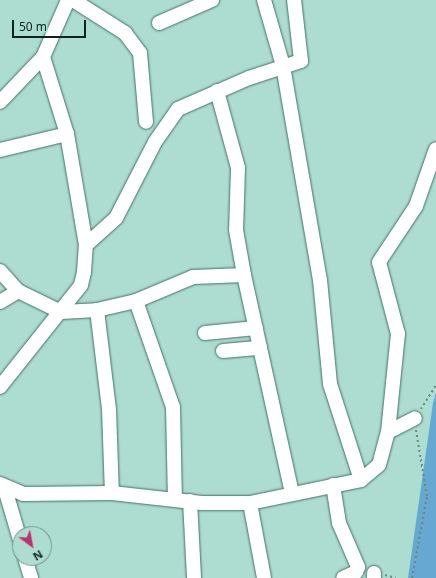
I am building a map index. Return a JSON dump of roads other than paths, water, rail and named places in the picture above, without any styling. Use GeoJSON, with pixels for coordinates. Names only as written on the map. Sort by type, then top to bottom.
{"type":"FeatureCollection","features":[{"type":"Feature","properties":{"kind":"street"},"geometry":{"type":"LineString","coordinates":[[0,102],[43,57],[68,0]]}},
{"type":"Feature","properties":{"kind":"street"},"geometry":{"type":"LineString","coordinates":[[73,0],[125,32],[140,53],[146,122]]}},
{"type":"Feature","properties":{"kind":"street"},"geometry":{"type":"LineString","coordinates":[[159,23],[212,0]]}},
{"type":"Feature","properties":{"kind":"street"},"geometry":{"type":"LineString","coordinates":[[264,0],[283,66],[320,280],[330,384],[361,480]]}},
{"type":"Feature","properties":{"kind":"street"},"geometry":{"type":"LineString","coordinates":[[86,245],[116,218],[175,113],[182,106],[217,91],[301,60],[294,0]]}},
{"type":"Feature","properties":{"kind":"street"},"geometry":{"type":"LineString","coordinates":[[0,387],[81,285],[86,245],[67,134],[43,57]]}},
{"type":"Feature","properties":{"kind":"street"},"geometry":{"type":"LineString","coordinates":[[217,91],[238,168],[236,230],[244,275],[292,494]]}},
{"type":"Feature","properties":{"kind":"street"},"geometry":{"type":"LineString","coordinates":[[0,150],[67,134]]}},
{"type":"Feature","properties":{"kind":"street"},"geometry":{"type":"LineString","coordinates":[[2,486],[23,494],[112,493],[190,501],[250,503],[361,480],[380,465],[388,432],[398,334],[379,262],[416,206],[436,149]]}},
{"type":"Feature","properties":{"kind":"street"},"geometry":{"type":"LineString","coordinates":[[0,271],[18,291],[61,312],[97,310],[136,301],[193,277],[244,275]]}},
{"type":"Feature","properties":{"kind":"street"},"geometry":{"type":"LineString","coordinates":[[0,302],[18,291]]}},
{"type":"Feature","properties":{"kind":"street"},"geometry":{"type":"LineString","coordinates":[[136,301],[172,407],[175,499]]}},
{"type":"Feature","properties":{"kind":"street"},"geometry":{"type":"LineString","coordinates":[[97,310],[109,409],[112,493]]}},
{"type":"Feature","properties":{"kind":"street"},"geometry":{"type":"LineString","coordinates":[[205,333],[256,328]]}},
{"type":"Feature","properties":{"kind":"street"},"geometry":{"type":"LineString","coordinates":[[223,351],[260,348]]}},
{"type":"Feature","properties":{"kind":"street"},"geometry":{"type":"LineString","coordinates":[[388,432],[414,418]]}},
{"type":"Feature","properties":{"kind":"street"},"geometry":{"type":"LineString","coordinates":[[333,485],[339,523],[358,567],[356,572],[343,578]]}},
{"type":"Feature","properties":{"kind":"street"},"geometry":{"type":"LineString","coordinates":[[2,486],[15,526]]}},
{"type":"Feature","properties":{"kind":"street"},"geometry":{"type":"LineString","coordinates":[[190,501],[194,578]]}},
{"type":"Feature","properties":{"kind":"street"},"geometry":{"type":"LineString","coordinates":[[250,503],[264,578]]}},
{"type":"Feature","properties":{"kind":"street"},"geometry":{"type":"LineString","coordinates":[[27,566],[31,578]]}},
{"type":"Feature","properties":{"kind":"water"},"geometry":{"type":"Polygon","coordinates":[[[436,392],[436,578],[408,578],[433,403],[436,392]]]}}]}
